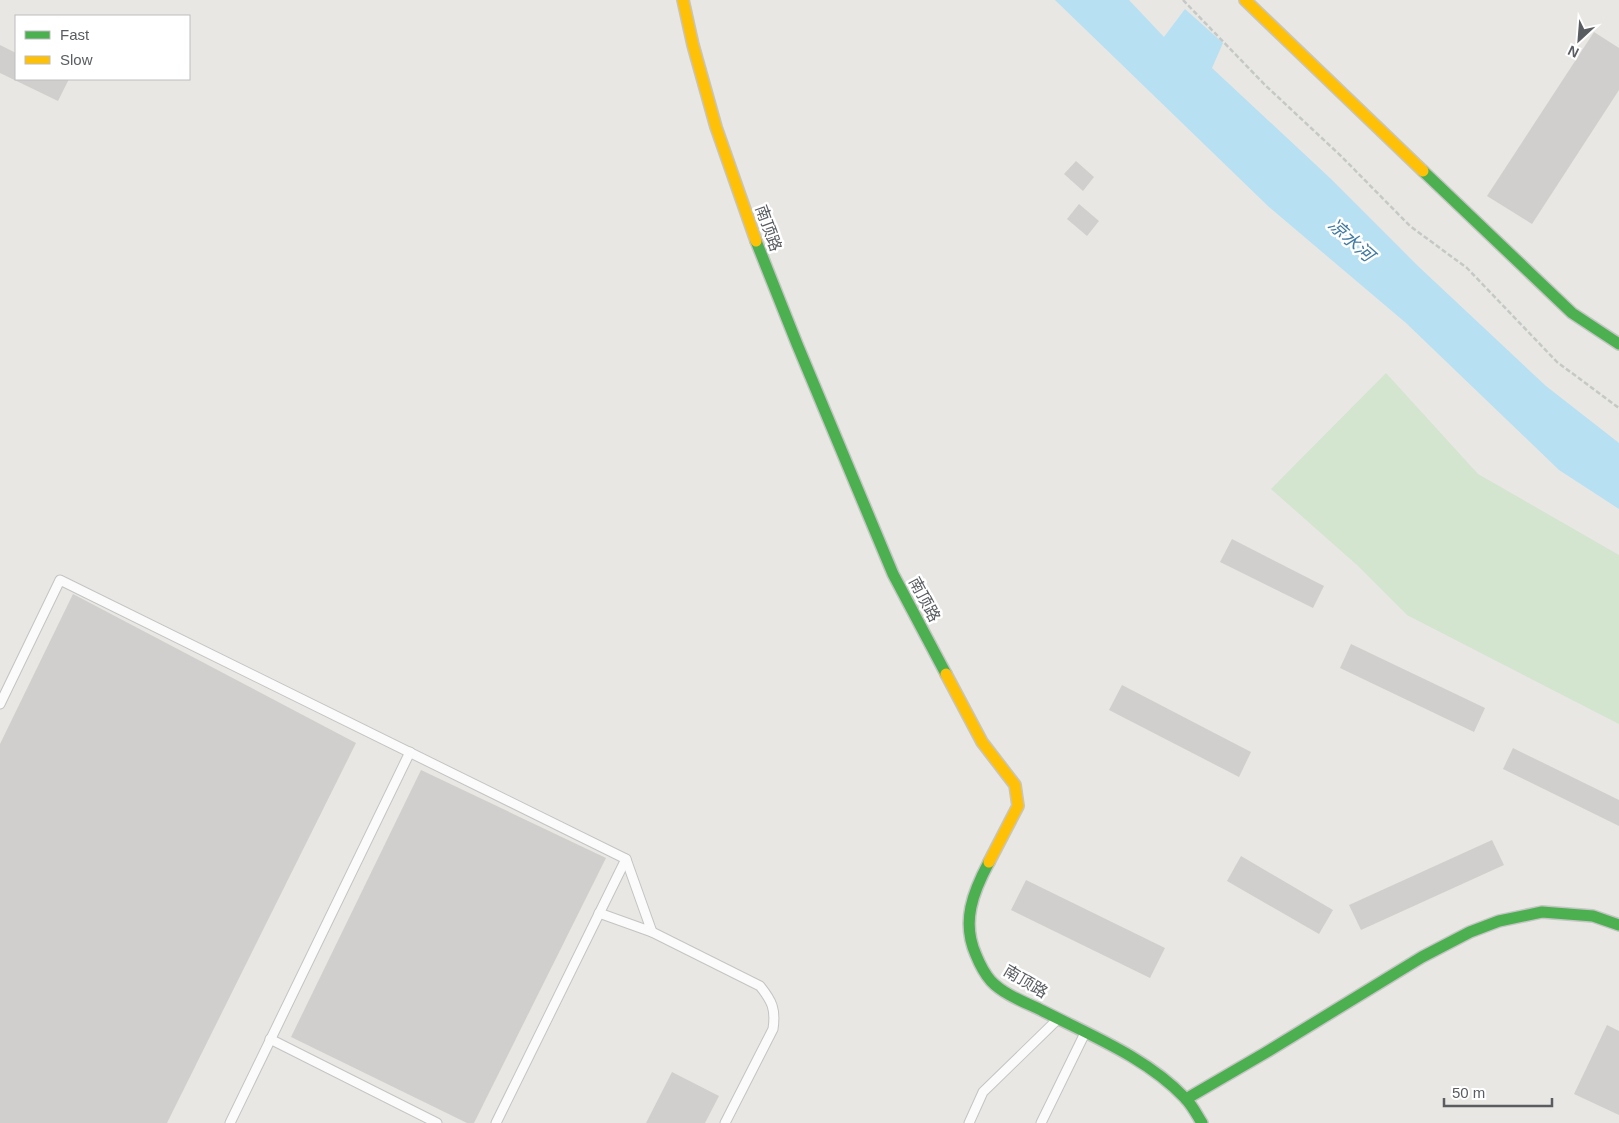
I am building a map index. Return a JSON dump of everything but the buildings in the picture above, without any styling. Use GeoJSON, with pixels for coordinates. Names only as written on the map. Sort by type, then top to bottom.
{"type":"FeatureCollection","features":[{"type":"Feature","properties":{"kind":"street","name":"南顶路"},"geometry":{"type":"LineString","coordinates":[[682,0],[716,127],[761,254],[893,574],[982,742],[1015,785],[1018,806],[977,885],[971,903],[968,924],[973,949],[981,968],[992,982],[1010,994],[1137,1061],[1160,1076],[1186,1099],[1202,1123]]}},
{"type":"Feature","properties":{"kind":"street"},"geometry":{"type":"LineString","coordinates":[[1245,0],[1572,313],[1619,344]]}},
{"type":"Feature","properties":{"kind":"street"},"geometry":{"type":"LineString","coordinates":[[1186,1099],[1265,1054],[1422,957],[1470,932],[1499,921],[1542,912],[1593,916],[1619,925]]}},
{"type":"Feature","properties":{"kind":"lane"},"geometry":{"type":"LineString","coordinates":[[0,704],[60,580],[626,859],[652,932]]}},
{"type":"Feature","properties":{"kind":"lane"},"geometry":{"type":"LineString","coordinates":[[230,1123],[410,752]]}},
{"type":"Feature","properties":{"kind":"lane"},"geometry":{"type":"LineString","coordinates":[[496,1123],[626,859]]}},
{"type":"Feature","properties":{"kind":"lane"},"geometry":{"type":"LineString","coordinates":[[599,913],[652,932],[760,986],[770,998],[775,1014],[773,1029],[725,1123]]}},
{"type":"Feature","properties":{"kind":"lane"},"geometry":{"type":"LineString","coordinates":[[968,1123],[984,1092],[1058,1019]]}},
{"type":"Feature","properties":{"kind":"lane"},"geometry":{"type":"LineString","coordinates":[[1041,1123],[1085,1033]]}},
{"type":"Feature","properties":{"kind":"lane"},"geometry":{"type":"LineString","coordinates":[[270,1039],[437,1123]]}},
{"type":"Feature","properties":{"kind":"path"},"geometry":{"type":"LineString","coordinates":[[1183,0],[1265,85],[1341,156],[1410,226],[1467,268],[1557,362],[1619,408]]}},
{"type":"Feature","properties":{"kind":"green space"},"geometry":{"type":"Polygon","coordinates":[[[1386,373],[1478,474],[1619,555],[1619,724],[1407,615],[1357,565],[1271,489],[1386,373]]]}},
{"type":"Feature","properties":{"kind":"water","name":"凉水河"},"geometry":{"type":"Polygon","coordinates":[[[1055,0],[1129,0],[1164,37],[1185,9],[1223,43],[1212,68],[1330,178],[1419,267],[1546,386],[1619,443],[1619,509],[1559,470],[1406,323],[1269,207],[1055,0]]]}},
{"type":"Feature","properties":{"kind":"traffic: fast"},"geometry":{"type":"LineString","coordinates":[[1423,171],[1572,313],[1619,344]]}},
{"type":"Feature","properties":{"kind":"traffic: fast"},"geometry":{"type":"LineString","coordinates":[[756,241],[893,574],[946,674]]}},
{"type":"Feature","properties":{"kind":"traffic: fast"},"geometry":{"type":"LineString","coordinates":[[989,862],[974,896],[969,919],[972,943],[984,972],[996,986],[1009,995],[1099,1039],[1154,1071],[1185,1098],[1202,1123]]}},
{"type":"Feature","properties":{"kind":"traffic: fast"},"geometry":{"type":"LineString","coordinates":[[1186,1099],[1422,957],[1470,932],[1499,921],[1542,912],[1593,916],[1619,925]]}},
{"type":"Feature","properties":{"kind":"traffic: slow"},"geometry":{"type":"LineString","coordinates":[[683,0],[693,45],[716,127],[756,241]]}},
{"type":"Feature","properties":{"kind":"traffic: slow"},"geometry":{"type":"LineString","coordinates":[[1245,0],[1423,171]]}},
{"type":"Feature","properties":{"kind":"traffic: slow"},"geometry":{"type":"LineString","coordinates":[[946,674],[982,742],[1015,785],[1018,806],[989,862]]}}]}
